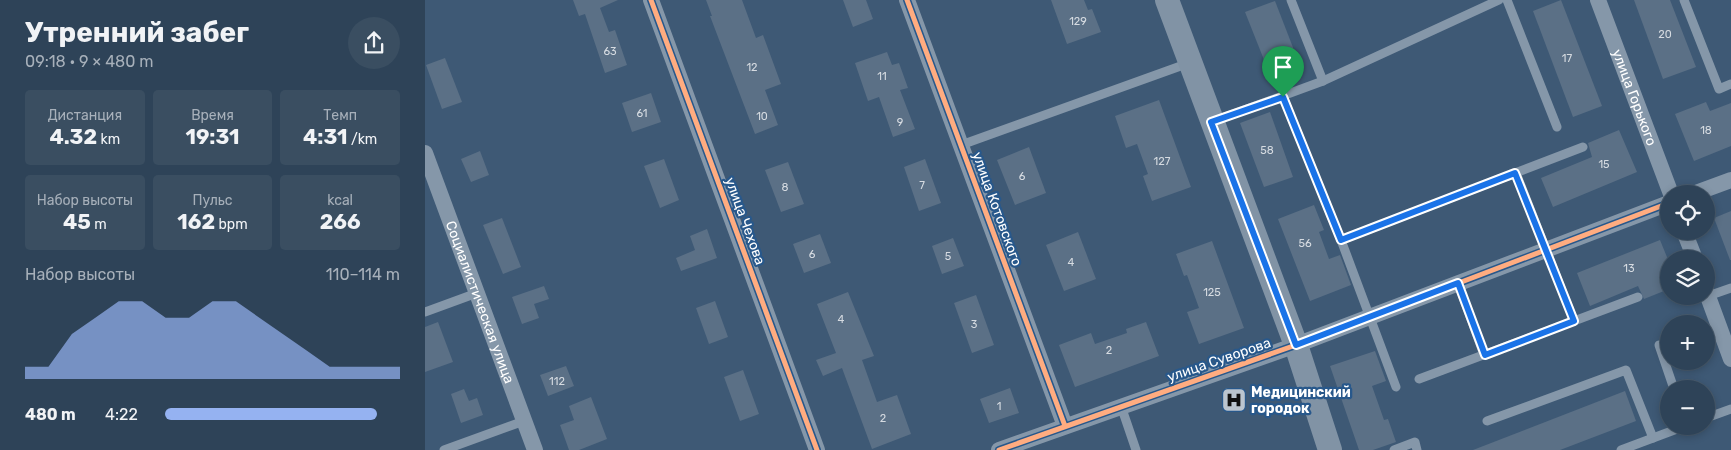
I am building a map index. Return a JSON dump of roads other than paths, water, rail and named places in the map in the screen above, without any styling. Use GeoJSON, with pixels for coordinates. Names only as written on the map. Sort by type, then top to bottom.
{"type":"FeatureCollection","features":[{"type":"Feature","properties":{"kind":"main road"},"geometry":{"type":"LineString","coordinates":[[1167,0],[1211,122],[1296,345],[1330,450]]}},
{"type":"Feature","properties":{"kind":"street","name":"улица Чехова"},"geometry":{"type":"LineString","coordinates":[[651,0],[817,450]]}},
{"type":"Feature","properties":{"kind":"street","name":"улица Котовского"},"geometry":{"type":"LineString","coordinates":[[907,0],[1065,426]]}},
{"type":"Feature","properties":{"kind":"street","name":"улица Горького"},"geometry":{"type":"LineString","coordinates":[[1598,0],[1668,185]]}},
{"type":"Feature","properties":{"kind":"street","name":"Социалистическая улица"},"geometry":{"type":"LineString","coordinates":[[426,159],[535,450]]}},
{"type":"Feature","properties":{"kind":"street"},"geometry":{"type":"LineString","coordinates":[[1715,186],[1731,180]]}},
{"type":"Feature","properties":{"kind":"street","name":"улица Суворова"},"geometry":{"type":"LineString","coordinates":[[999,450],[1296,345],[1660,206]]}},
{"type":"Feature","properties":{"kind":"street"},"geometry":{"type":"LineString","coordinates":[[1711,305],[1731,359]]}},
{"type":"Feature","properties":{"kind":"lane"},"geometry":{"type":"LineString","coordinates":[[1291,0],[1323,81]]}},
{"type":"Feature","properties":{"kind":"lane"},"geometry":{"type":"LineString","coordinates":[[1211,122],[1323,81],[1499,0]]}},
{"type":"Feature","properties":{"kind":"lane"},"geometry":{"type":"LineString","coordinates":[[1507,0],[1557,128]]}},
{"type":"Feature","properties":{"kind":"lane"},"geometry":{"type":"LineString","coordinates":[[1684,0],[1719,89],[1731,84]]}},
{"type":"Feature","properties":{"kind":"lane"},"geometry":{"type":"LineString","coordinates":[[961,145],[1190,62]]}},
{"type":"Feature","properties":{"kind":"lane"},"geometry":{"type":"LineString","coordinates":[[1283,97],[1341,240],[1396,387]]}},
{"type":"Feature","properties":{"kind":"lane"},"geometry":{"type":"LineString","coordinates":[[1341,240],[1583,147]]}},
{"type":"Feature","properties":{"kind":"lane"},"geometry":{"type":"LineString","coordinates":[[1515,173],[1574,321]]}},
{"type":"Feature","properties":{"kind":"lane"},"geometry":{"type":"LineString","coordinates":[[1458,283],[1485,355]]}},
{"type":"Feature","properties":{"kind":"lane"},"geometry":{"type":"LineString","coordinates":[[1715,291],[1731,288]]}},
{"type":"Feature","properties":{"kind":"lane"},"geometry":{"type":"LineString","coordinates":[[425,312],[477,293]]}},
{"type":"Feature","properties":{"kind":"lane"},"geometry":{"type":"LineString","coordinates":[[1419,379],[1638,297]]}},
{"type":"Feature","properties":{"kind":"lane"},"geometry":{"type":"LineString","coordinates":[[1659,345],[1671,380]]}},
{"type":"Feature","properties":{"kind":"lane"},"geometry":{"type":"LineString","coordinates":[[1487,422],[1626,370],[1653,438]]}},
{"type":"Feature","properties":{"kind":"lane"},"geometry":{"type":"LineString","coordinates":[[1121,406],[1137,450]]}},
{"type":"Feature","properties":{"kind":"lane"},"geometry":{"type":"LineString","coordinates":[[1715,415],[1731,409]]}},
{"type":"Feature","properties":{"kind":"lane"},"geometry":{"type":"LineString","coordinates":[[444,450],[524,422]]}},
{"type":"Feature","properties":{"kind":"lane"},"geometry":{"type":"LineString","coordinates":[[1621,450],[1661,435]]}},
{"type":"Feature","properties":{"kind":"lane"},"geometry":{"type":"LineString","coordinates":[[1394,450],[1415,442],[1417,450]]}},
{"type":"Feature","properties":{"kind":"place","name":"Медицинский городок"},"geometry":{"type":"Point","coordinates":[1234,400]}}]}
